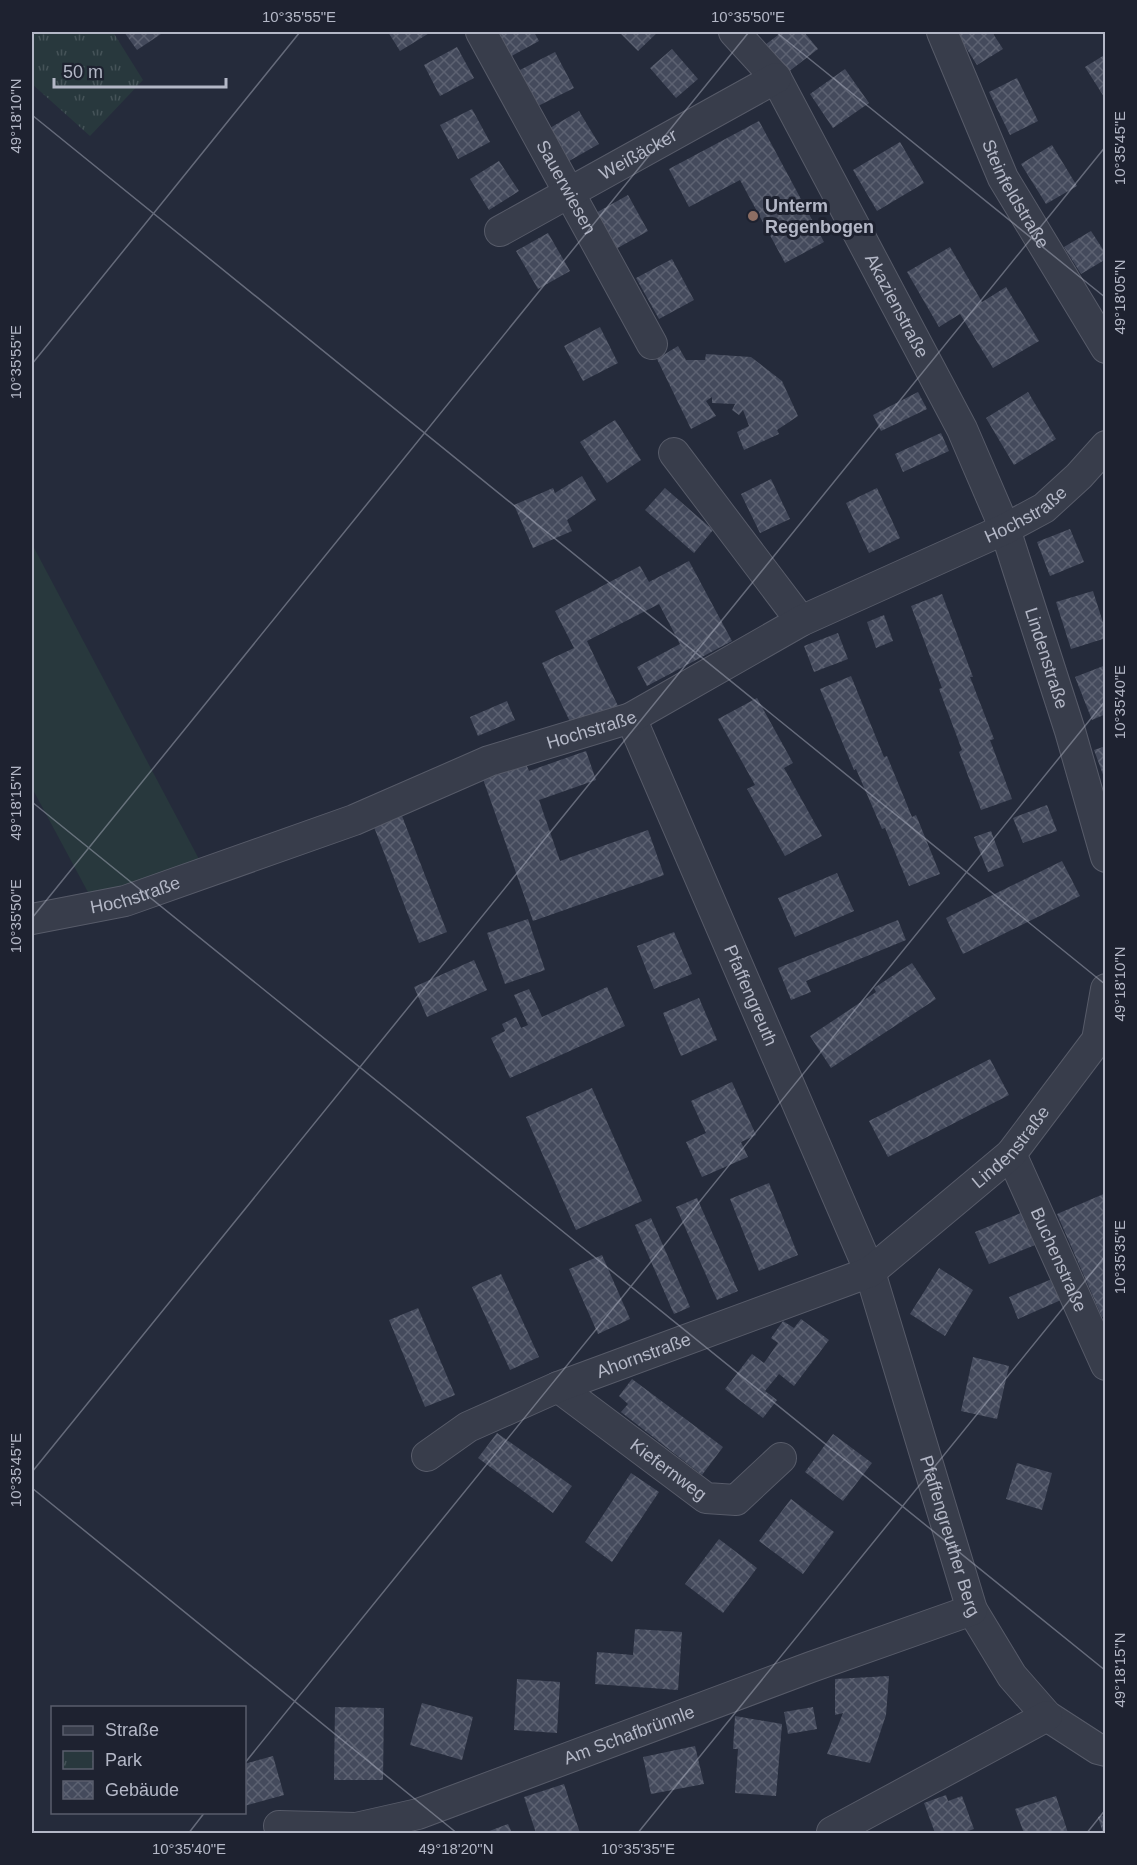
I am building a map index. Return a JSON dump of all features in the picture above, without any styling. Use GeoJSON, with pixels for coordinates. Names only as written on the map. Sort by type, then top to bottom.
{"type":"FeatureCollection","features":[{"type":"Feature","properties":{"kind":"street","name":"Sauerwiesen"},"geometry":{"type":"LineString","coordinates":[[481,32],[652,344]]}},
{"type":"Feature","properties":{"kind":"street","name":"Akazienstraße"},"geometry":{"type":"LineString","coordinates":[[734,32],[776,78],[962,429],[1005,529]]}},
{"type":"Feature","properties":{"kind":"street","name":"Steinfeldstraße"},"geometry":{"type":"LineString","coordinates":[[942,32],[1003,178],[1106,348]]}},
{"type":"Feature","properties":{"kind":"street","name":"Weißäcker"},"geometry":{"type":"LineString","coordinates":[[500,231],[776,78]]}},
{"type":"Feature","properties":{"kind":"street","name":"Hochstraße"},"geometry":{"type":"LineString","coordinates":[[32,919],[124,901],[354,820],[489,761],[631,718],[801,621],[1005,529],[1044,508],[1079,476],[1106,446]]}},
{"type":"Feature","properties":{"kind":"street"},"geometry":{"type":"LineString","coordinates":[[674,453],[801,621]]}},
{"type":"Feature","properties":{"kind":"street","name":"Lindenstraße"},"geometry":{"type":"LineString","coordinates":[[1005,529],[1070,731],[1106,858]]}},
{"type":"Feature","properties":{"kind":"street","name":"Pfaffengreuth"},"geometry":{"type":"LineString","coordinates":[[631,718],[870,1272]]}},
{"type":"Feature","properties":{"kind":"street","name":"Lindenstraße"},"geometry":{"type":"LineString","coordinates":[[870,1272],[1011,1154],[1101,1042],[1106,989]]}},
{"type":"Feature","properties":{"kind":"street","name":"Buchenstraße"},"geometry":{"type":"LineString","coordinates":[[1011,1154],[1106,1365]]}},
{"type":"Feature","properties":{"kind":"street","name":"Ahornstraße"},"geometry":{"type":"LineString","coordinates":[[427,1456],[468,1427],[558,1387],[870,1272]]}},
{"type":"Feature","properties":{"kind":"street","name":"Pfaffengreuther Berg"},"geometry":{"type":"LineString","coordinates":[[870,1272],[972,1610],[1012,1676],[1047,1716],[1098,1749],[1106,1751]]}},
{"type":"Feature","properties":{"kind":"street","name":"Kiefernweg"},"geometry":{"type":"LineString","coordinates":[[558,1387],[706,1498],[736,1500],[781,1458]]}},
{"type":"Feature","properties":{"kind":"street","name":"Am Schafbrünnle"},"geometry":{"type":"LineString","coordinates":[[279,1826],[356,1828],[418,1814],[972,1610]]}},
{"type":"Feature","properties":{"kind":"street"},"geometry":{"type":"LineString","coordinates":[[832,1832],[1047,1716]]}},
{"type":"Feature","properties":{"kind":"green space"},"geometry":{"type":"Polygon","coordinates":[[[32,32],[113,32],[143,80],[90,136],[32,84],[32,32]]]}},
{"type":"Feature","properties":{"kind":"green space"},"geometry":{"type":"Polygon","coordinates":[[[32,544],[200,861],[90,896],[32,788],[32,544]]]}},
{"type":"Feature","properties":{"kind":"building"},"geometry":{"type":"Polygon","coordinates":[[[124,32],[164,32],[137,50],[124,32]]]}},
{"type":"Feature","properties":{"kind":"building"},"geometry":{"type":"Polygon","coordinates":[[[388,32],[431,32],[400,51],[388,32]]]}},
{"type":"Feature","properties":{"kind":"building"},"geometry":{"type":"Polygon","coordinates":[[[494,32],[534,32],[539,41],[508,58],[494,32]]]}},
{"type":"Feature","properties":{"kind":"building"},"geometry":{"type":"Polygon","coordinates":[[[619,32],[658,32],[638,51],[619,32]]]}},
{"type":"Feature","properties":{"kind":"building"},"geometry":{"type":"Polygon","coordinates":[[[782,32],[804,32],[818,49],[787,73],[765,45],[782,32]]]}},
{"type":"Feature","properties":{"kind":"building"},"geometry":{"type":"Polygon","coordinates":[[[956,32],[992,32],[1003,49],[977,65],[956,32]]]}},
{"type":"Feature","properties":{"kind":"building"},"geometry":{"type":"Polygon","coordinates":[[[457,47],[474,78],[440,96],[424,65],[457,47]]]}},
{"type":"Feature","properties":{"kind":"building"},"geometry":{"type":"Polygon","coordinates":[[[672,49],[698,79],[676,98],[650,68],[672,49]]]}},
{"type":"Feature","properties":{"kind":"building"},"geometry":{"type":"Polygon","coordinates":[[[555,52],[574,88],[536,107],[518,71],[555,52]]]}},
{"type":"Feature","properties":{"kind":"building"},"geometry":{"type":"Polygon","coordinates":[[[1106,54],[1106,100],[1085,67],[1106,54]]]}},
{"type":"Feature","properties":{"kind":"building"},"geometry":{"type":"Polygon","coordinates":[[[845,69],[869,103],[833,128],[810,94],[845,69]]]}},
{"type":"Feature","properties":{"kind":"building"},"geometry":{"type":"Polygon","coordinates":[[[1017,78],[1038,121],[1010,135],[989,92],[1017,78]]]}},
{"type":"Feature","properties":{"kind":"building"},"geometry":{"type":"Polygon","coordinates":[[[472,109],[490,142],[458,159],[440,125],[472,109]]]}},
{"type":"Feature","properties":{"kind":"building"},"geometry":{"type":"Polygon","coordinates":[[[579,111],[599,144],[569,161],[550,128],[579,111]]]}},
{"type":"Feature","properties":{"kind":"building"},"geometry":{"type":"Polygon","coordinates":[[[759,121],[824,242],[785,263],[740,180],[689,207],[669,169],[759,121]]]}},
{"type":"Feature","properties":{"kind":"building"},"geometry":{"type":"Polygon","coordinates":[[[900,142],[924,183],[877,211],[853,170],[900,142]]]}},
{"type":"Feature","properties":{"kind":"building"},"geometry":{"type":"Polygon","coordinates":[[[1052,145],[1077,186],[1046,204],[1021,164],[1052,145]]]}},
{"type":"Feature","properties":{"kind":"building"},"geometry":{"type":"Polygon","coordinates":[[[499,161],[519,191],[489,210],[470,179],[499,161]]]}},
{"type":"Feature","properties":{"kind":"building"},"geometry":{"type":"Polygon","coordinates":[[[628,195],[648,231],[614,250],[594,214],[628,195]]]}},
{"type":"Feature","properties":{"kind":"building"},"geometry":{"type":"Polygon","coordinates":[[[1091,231],[1106,254],[1106,259],[1081,274],[1064,247],[1091,231]]]}},
{"type":"Feature","properties":{"kind":"building"},"geometry":{"type":"Polygon","coordinates":[[[548,233],[570,271],[538,289],[516,251],[548,233]]]}},
{"type":"Feature","properties":{"kind":"building"},"geometry":{"type":"Polygon","coordinates":[[[950,247],[982,302],[1006,287],[1039,341],[993,368],[960,314],[939,327],[907,272],[950,247]]]}},
{"type":"Feature","properties":{"kind":"building"},"geometry":{"type":"Polygon","coordinates":[[[672,259],[694,300],[659,319],[636,278],[672,259]]]}},
{"type":"Feature","properties":{"kind":"building"},"geometry":{"type":"Polygon","coordinates":[[[600,327],[618,363],[583,381],[564,346],[600,327]]]}},
{"type":"Feature","properties":{"kind":"building"},"geometry":{"type":"Polygon","coordinates":[[[678,346],[686,360],[705,360],[706,354],[751,357],[782,381],[798,416],[777,430],[779,434],[744,450],[737,432],[749,426],[743,410],[739,415],[732,410],[735,404],[712,403],[712,397],[706,401],[716,416],[691,429],[657,359],[678,346]]]}},
{"type":"Feature","properties":{"kind":"building"},"geometry":{"type":"Polygon","coordinates":[[[918,392],[927,409],[881,431],[873,415],[918,392]]]}},
{"type":"Feature","properties":{"kind":"building"},"geometry":{"type":"Polygon","coordinates":[[[1028,392],[1056,439],[1014,465],[986,418],[1028,392]]]}},
{"type":"Feature","properties":{"kind":"building"},"geometry":{"type":"Polygon","coordinates":[[[615,420],[641,460],[607,483],[580,442],[615,420]]]}},
{"type":"Feature","properties":{"kind":"building"},"geometry":{"type":"Polygon","coordinates":[[[941,433],[949,451],[903,472],[895,454],[941,433]]]}},
{"type":"Feature","properties":{"kind":"building"},"geometry":{"type":"Polygon","coordinates":[[[582,476],[596,500],[567,520],[572,531],[533,548],[514,505],[553,488],[555,493],[582,476]]]}},
{"type":"Feature","properties":{"kind":"building"},"geometry":{"type":"Polygon","coordinates":[[[771,479],[790,519],[760,533],[741,494],[771,479]]]}},
{"type":"Feature","properties":{"kind":"building"},"geometry":{"type":"Polygon","coordinates":[[[665,488],[713,530],[694,553],[645,510],[665,488]]]}},
{"type":"Feature","properties":{"kind":"building"},"geometry":{"type":"Polygon","coordinates":[[[877,488],[900,538],[869,553],[846,503],[877,488]]]}},
{"type":"Feature","properties":{"kind":"building"},"geometry":{"type":"Polygon","coordinates":[[[1070,529],[1084,562],[1050,576],[1037,542],[1070,529]]]}},
{"type":"Feature","properties":{"kind":"building"},"geometry":{"type":"Polygon","coordinates":[[[689,561],[732,641],[647,686],[637,667],[680,644],[659,604],[587,641],[618,706],[573,728],[542,663],[574,648],[555,611],[640,566],[649,582],[689,561]]]}},
{"type":"Feature","properties":{"kind":"building"},"geometry":{"type":"Polygon","coordinates":[[[1093,591],[1106,638],[1071,649],[1056,602],[1093,591]]]}},
{"type":"Feature","properties":{"kind":"building"},"geometry":{"type":"Polygon","coordinates":[[[942,594],[973,677],[970,677],[994,739],[990,740],[1012,799],[981,810],[959,752],[962,750],[939,689],[942,688],[911,606],[942,594]]]}},
{"type":"Feature","properties":{"kind":"building"},"geometry":{"type":"Polygon","coordinates":[[[884,615],[893,641],[876,648],[867,622],[884,615]]]}},
{"type":"Feature","properties":{"kind":"building"},"geometry":{"type":"Polygon","coordinates":[[[838,633],[848,659],[814,672],[804,646],[838,633]]]}},
{"type":"Feature","properties":{"kind":"building"},"geometry":{"type":"Polygon","coordinates":[[[1106,665],[1106,714],[1092,720],[1075,677],[1106,665]]]}},
{"type":"Feature","properties":{"kind":"building"},"geometry":{"type":"Polygon","coordinates":[[[851,676],[884,757],[887,756],[912,817],[916,815],[940,874],[909,886],[885,828],[882,829],[856,769],[854,770],[820,689],[851,676]]]}},
{"type":"Feature","properties":{"kind":"building"},"geometry":{"type":"Polygon","coordinates":[[[757,698],[793,763],[784,768],[822,836],[785,856],[747,789],[755,785],[718,719],[757,698]]]}},
{"type":"Feature","properties":{"kind":"building"},"geometry":{"type":"Polygon","coordinates":[[[507,701],[515,720],[478,736],[470,717],[507,701]]]}},
{"type":"Feature","properties":{"kind":"building"},"geometry":{"type":"Polygon","coordinates":[[[1106,746],[1106,780],[1105,780],[1094,750],[1106,746]]]}},
{"type":"Feature","properties":{"kind":"building"},"geometry":{"type":"Polygon","coordinates":[[[586,751],[596,780],[539,800],[560,861],[648,830],[664,875],[533,921],[483,779],[526,764],[529,771],[586,751]]]}},
{"type":"Feature","properties":{"kind":"building"},"geometry":{"type":"Polygon","coordinates":[[[1047,805],[1057,831],[1023,843],[1013,818],[1047,805]]]}},
{"type":"Feature","properties":{"kind":"building"},"geometry":{"type":"Polygon","coordinates":[[[402,816],[447,932],[419,943],[374,827],[402,816]]]}},
{"type":"Feature","properties":{"kind":"building"},"geometry":{"type":"Polygon","coordinates":[[[991,831],[1004,866],[988,872],[974,837],[991,831]]]}},
{"type":"Feature","properties":{"kind":"building"},"geometry":{"type":"Polygon","coordinates":[[[1062,861],[1080,896],[963,954],[946,918],[1062,861]]]}},
{"type":"Feature","properties":{"kind":"building"},"geometry":{"type":"Polygon","coordinates":[[[837,873],[854,911],[795,937],[778,898],[837,873]]]}},
{"type":"Feature","properties":{"kind":"building"},"geometry":{"type":"Polygon","coordinates":[[[528,919],[545,970],[505,984],[487,933],[528,919]]]}},
{"type":"Feature","properties":{"kind":"building"},"geometry":{"type":"Polygon","coordinates":[[[898,920],[906,940],[806,981],[811,992],[791,1000],[778,968],[898,920]]]}},
{"type":"Feature","properties":{"kind":"building"},"geometry":{"type":"Polygon","coordinates":[[[674,932],[692,974],[654,989],[637,946],[674,932]]]}},
{"type":"Feature","properties":{"kind":"building"},"geometry":{"type":"Polygon","coordinates":[[[474,960],[487,990],[427,1017],[414,987],[474,960]]]}},
{"type":"Feature","properties":{"kind":"building"},"geometry":{"type":"Polygon","coordinates":[[[912,963],[936,999],[831,1068],[810,1036],[876,992],[874,988],[912,963]]]}},
{"type":"Feature","properties":{"kind":"building"},"geometry":{"type":"Polygon","coordinates":[[[607,987],[625,1026],[510,1078],[491,1038],[505,1031],[502,1024],[516,1017],[521,1028],[528,1025],[514,995],[529,989],[542,1017],[607,987]]]}},
{"type":"Feature","properties":{"kind":"building"},"geometry":{"type":"Polygon","coordinates":[[[699,998],[717,1040],[681,1056],[663,1013],[699,998]]]}},
{"type":"Feature","properties":{"kind":"building"},"geometry":{"type":"Polygon","coordinates":[[[990,1059],[1009,1095],[888,1157],[869,1121],[990,1059]]]}},
{"type":"Feature","properties":{"kind":"building"},"geometry":{"type":"Polygon","coordinates":[[[732,1082],[756,1135],[741,1142],[748,1157],[702,1177],[686,1142],[706,1133],[691,1101],[732,1082]]]}},
{"type":"Feature","properties":{"kind":"building"},"geometry":{"type":"Polygon","coordinates":[[[592,1088],[642,1201],[576,1230],[526,1117],[592,1088]]]}},
{"type":"Feature","properties":{"kind":"building"},"geometry":{"type":"Polygon","coordinates":[[[769,1183],[798,1255],[759,1271],[730,1199],[769,1183]]]}},
{"type":"Feature","properties":{"kind":"building"},"geometry":{"type":"Polygon","coordinates":[[[1106,1193],[1106,1316],[1102,1317],[1057,1214],[1106,1193]]]}},
{"type":"Feature","properties":{"kind":"building"},"geometry":{"type":"Polygon","coordinates":[[[697,1198],[738,1291],[717,1300],[676,1207],[697,1198]]]}},
{"type":"Feature","properties":{"kind":"building"},"geometry":{"type":"Polygon","coordinates":[[[1021,1213],[1035,1245],[989,1264],[975,1232],[1021,1213]]]}},
{"type":"Feature","properties":{"kind":"building"},"geometry":{"type":"Polygon","coordinates":[[[651,1218],[690,1307],[674,1314],[635,1225],[651,1218]]]}},
{"type":"Feature","properties":{"kind":"building"},"geometry":{"type":"Polygon","coordinates":[[[602,1255],[630,1319],[598,1334],[569,1269],[602,1255]]]}},
{"type":"Feature","properties":{"kind":"building"},"geometry":{"type":"Polygon","coordinates":[[[939,1268],[973,1290],[945,1336],[910,1314],[939,1268]]]}},
{"type":"Feature","properties":{"kind":"building"},"geometry":{"type":"Polygon","coordinates":[[[501,1274],[539,1357],[510,1370],[472,1287],[501,1274]]]}},
{"type":"Feature","properties":{"kind":"building"},"geometry":{"type":"Polygon","coordinates":[[[1052,1279],[1061,1300],[1018,1319],[1009,1297],[1052,1279]]]}},
{"type":"Feature","properties":{"kind":"building"},"geometry":{"type":"Polygon","coordinates":[[[418,1308],[455,1395],[425,1407],[389,1320],[418,1308]]]}},
{"type":"Feature","properties":{"kind":"building"},"geometry":{"type":"Polygon","coordinates":[[[801,1319],[829,1340],[794,1386],[779,1374],[765,1391],[777,1400],[763,1418],[725,1389],[752,1354],[764,1363],[778,1343],[771,1338],[783,1321],[794,1328],[801,1319]]]}},
{"type":"Feature","properties":{"kind":"building"},"geometry":{"type":"Polygon","coordinates":[[[973,1357],[1009,1366],[997,1419],[961,1411],[973,1357]]]}},
{"type":"Feature","properties":{"kind":"building"},"geometry":{"type":"Polygon","coordinates":[[[632,1379],[723,1447],[702,1475],[621,1412],[628,1404],[619,1396],[632,1379]]]}},
{"type":"Feature","properties":{"kind":"building"},"geometry":{"type":"Polygon","coordinates":[[[497,1433],[572,1486],[553,1513],[478,1458],[497,1433]]]}},
{"type":"Feature","properties":{"kind":"building"},"geometry":{"type":"Polygon","coordinates":[[[833,1434],[872,1463],[843,1501],[805,1472],[833,1434]]]}},
{"type":"Feature","properties":{"kind":"building"},"geometry":{"type":"Polygon","coordinates":[[[1017,1463],[1052,1473],[1042,1510],[1006,1499],[1017,1463]]]}},
{"type":"Feature","properties":{"kind":"building"},"geometry":{"type":"Polygon","coordinates":[[[631,1473],[659,1492],[612,1562],[585,1542],[631,1473]]]}},
{"type":"Feature","properties":{"kind":"building"},"geometry":{"type":"Polygon","coordinates":[[[791,1499],[834,1532],[803,1574],[759,1541],[791,1499]]]}},
{"type":"Feature","properties":{"kind":"building"},"geometry":{"type":"Polygon","coordinates":[[[719,1539],[757,1568],[723,1613],[685,1584],[719,1539]]]}},
{"type":"Feature","properties":{"kind":"building"},"geometry":{"type":"Polygon","coordinates":[[[635,1629],[682,1632],[678,1690],[595,1684],[597,1652],[633,1655],[635,1629]]]}},
{"type":"Feature","properties":{"kind":"building"},"geometry":{"type":"Polygon","coordinates":[[[889,1676],[886,1715],[870,1763],[827,1754],[843,1713],[835,1715],[835,1679],[889,1676]]]}},
{"type":"Feature","properties":{"kind":"building"},"geometry":{"type":"Polygon","coordinates":[[[517,1679],[560,1682],[557,1733],[514,1730],[517,1679]]]}},
{"type":"Feature","properties":{"kind":"building"},"geometry":{"type":"Polygon","coordinates":[[[422,1703],[473,1717],[462,1760],[410,1745],[422,1703]]]}},
{"type":"Feature","properties":{"kind":"building"},"geometry":{"type":"Polygon","coordinates":[[[335,1707],[384,1708],[383,1780],[334,1780],[335,1707]]]}},
{"type":"Feature","properties":{"kind":"building"},"geometry":{"type":"Polygon","coordinates":[[[813,1707],[817,1729],[788,1734],[784,1712],[813,1707]]]}},
{"type":"Feature","properties":{"kind":"building"},"geometry":{"type":"Polygon","coordinates":[[[735,1716],[782,1724],[776,1796],[735,1793],[738,1749],[733,1749],[735,1716]]]}},
{"type":"Feature","properties":{"kind":"building"},"geometry":{"type":"Polygon","coordinates":[[[695,1746],[704,1784],[651,1794],[643,1757],[695,1746]]]}},
{"type":"Feature","properties":{"kind":"building"},"geometry":{"type":"Polygon","coordinates":[[[273,1756],[284,1795],[246,1805],[246,1763],[273,1756]]]}},
{"type":"Feature","properties":{"kind":"building"},"geometry":{"type":"Polygon","coordinates":[[[564,1784],[580,1833],[536,1833],[524,1797],[564,1784]]]}},
{"type":"Feature","properties":{"kind":"building"},"geometry":{"type":"Polygon","coordinates":[[[946,1795],[948,1801],[962,1796],[974,1829],[962,1833],[935,1833],[924,1803],[946,1795]]]}},
{"type":"Feature","properties":{"kind":"building"},"geometry":{"type":"Polygon","coordinates":[[[1056,1796],[1068,1833],[1024,1833],[1015,1809],[1056,1796]]]}},
{"type":"Feature","properties":{"kind":"building"},"geometry":{"type":"Polygon","coordinates":[[[1106,1815],[1106,1833],[1103,1833],[1098,1817],[1106,1815]]]}},
{"type":"Feature","properties":{"kind":"building"},"geometry":{"type":"Polygon","coordinates":[[[508,1824],[512,1833],[484,1833],[508,1824]]]}},
{"type":"Feature","properties":{"kind":"place","name":"Unterm Regenbogen"},"geometry":{"type":"Point","coordinates":[753,216]}}]}
